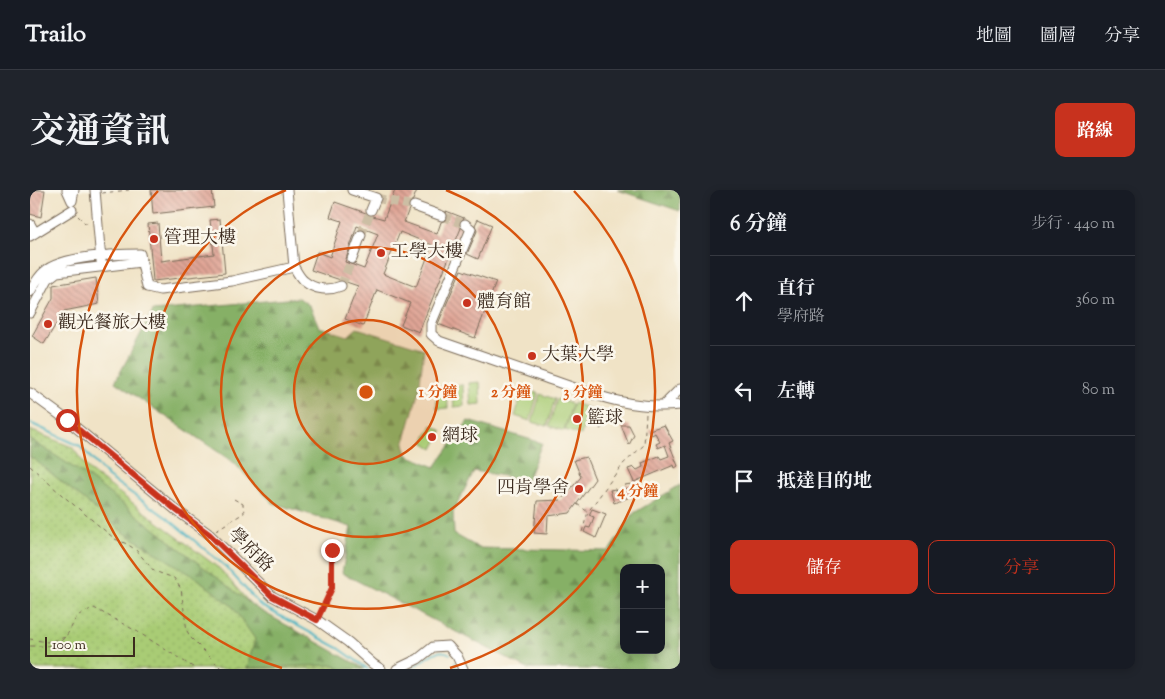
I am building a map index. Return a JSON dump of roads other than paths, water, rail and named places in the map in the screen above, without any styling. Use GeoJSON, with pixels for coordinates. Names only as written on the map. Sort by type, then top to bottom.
{"type":"FeatureCollection","features":[{"type":"Feature","properties":{"kind":"street"},"geometry":{"type":"LineString","coordinates":[[67,190],[72,201],[74,190]]}},
{"type":"Feature","properties":{"kind":"street"},"geometry":{"type":"LineString","coordinates":[[287,190],[294,267],[304,281],[323,290],[332,290],[341,286]]}},
{"type":"Feature","properties":{"kind":"street"},"geometry":{"type":"LineString","coordinates":[[352,190],[367,193],[376,198],[371,210]]}},
{"type":"Feature","properties":{"kind":"street"},"geometry":{"type":"LineString","coordinates":[[95,192],[96,223],[101,266]]}},
{"type":"Feature","properties":{"kind":"street"},"geometry":{"type":"LineString","coordinates":[[414,206],[442,216]]}},
{"type":"Feature","properties":{"kind":"street"},"geometry":{"type":"LineString","coordinates":[[30,224],[32,235],[72,210]]}},
{"type":"Feature","properties":{"kind":"street"},"geometry":{"type":"LineString","coordinates":[[465,224],[471,229],[431,324],[431,334],[439,341],[621,403],[645,406],[680,405]]}},
{"type":"Feature","properties":{"kind":"street"},"geometry":{"type":"LineString","coordinates":[[352,259],[361,235]]}},
{"type":"Feature","properties":{"kind":"street"},"geometry":{"type":"LineString","coordinates":[[30,292],[43,272],[54,265],[69,260],[100,256],[140,254],[147,287],[160,290],[232,281],[294,267]]}},
{"type":"Feature","properties":{"kind":"street"},"geometry":{"type":"LineString","coordinates":[[30,313],[48,279],[57,272],[141,262]]}},
{"type":"Feature","properties":{"kind":"street"},"geometry":{"type":"LineString","coordinates":[[664,406],[680,389]]}},
{"type":"Feature","properties":{"kind":"street","name":"學府路"},"geometry":{"type":"LineString","coordinates":[[30,393],[67,420],[176,510],[209,534],[272,596],[317,620],[381,669]]}},
{"type":"Feature","properties":{"kind":"street"},"geometry":{"type":"LineString","coordinates":[[397,669],[418,659],[433,647],[448,646],[458,656],[463,669]]}},
{"type":"Feature","properties":{"kind":"waterway"},"geometry":{"type":"LineString","coordinates":[[30,423],[80,446],[108,477],[166,517],[225,566],[260,605],[340,649],[368,669]]}},
{"type":"Feature","properties":{"kind":"waterway"},"geometry":{"type":"LineString","coordinates":[[411,669],[435,653],[445,652],[450,654]]}},
{"type":"Feature","properties":{"kind":"waterway"},"geometry":{"type":"LineString","coordinates":[[455,662],[457,669]]}},
{"type":"Feature","properties":{"kind":"tunnel"},"geometry":{"type":"LineString","coordinates":[[376,198],[414,206]]}},
{"type":"Feature","properties":{"kind":"tunnel"},"geometry":{"type":"LineString","coordinates":[[361,235],[371,210]]}},
{"type":"Feature","properties":{"kind":"tunnel"},"geometry":{"type":"LineString","coordinates":[[442,216],[465,224]]}},
{"type":"Feature","properties":{"kind":"tunnel"},"geometry":{"type":"LineString","coordinates":[[341,286],[352,259]]}},
{"type":"Feature","properties":{"kind":"place","name":"管理大樓"},"geometry":{"type":"Point","coordinates":[154,239]}},
{"type":"Feature","properties":{"kind":"place","name":"工學大樓"},"geometry":{"type":"Point","coordinates":[381,253]}},
{"type":"Feature","properties":{"kind":"place","name":"體育館"},"geometry":{"type":"Point","coordinates":[467,303]}},
{"type":"Feature","properties":{"kind":"place","name":"觀光餐旅大樓"},"geometry":{"type":"Point","coordinates":[48,324]}},
{"type":"Feature","properties":{"kind":"place","name":"大葉大學"},"geometry":{"type":"Point","coordinates":[532,356]}},
{"type":"Feature","properties":{"kind":"place","name":"籃球"},"geometry":{"type":"Point","coordinates":[577,419]}},
{"type":"Feature","properties":{"kind":"place","name":"網球"},"geometry":{"type":"Point","coordinates":[432,437]}},
{"type":"Feature","properties":{"kind":"place","name":"四肯學舍"},"geometry":{"type":"Point","coordinates":[579,489]}}]}
